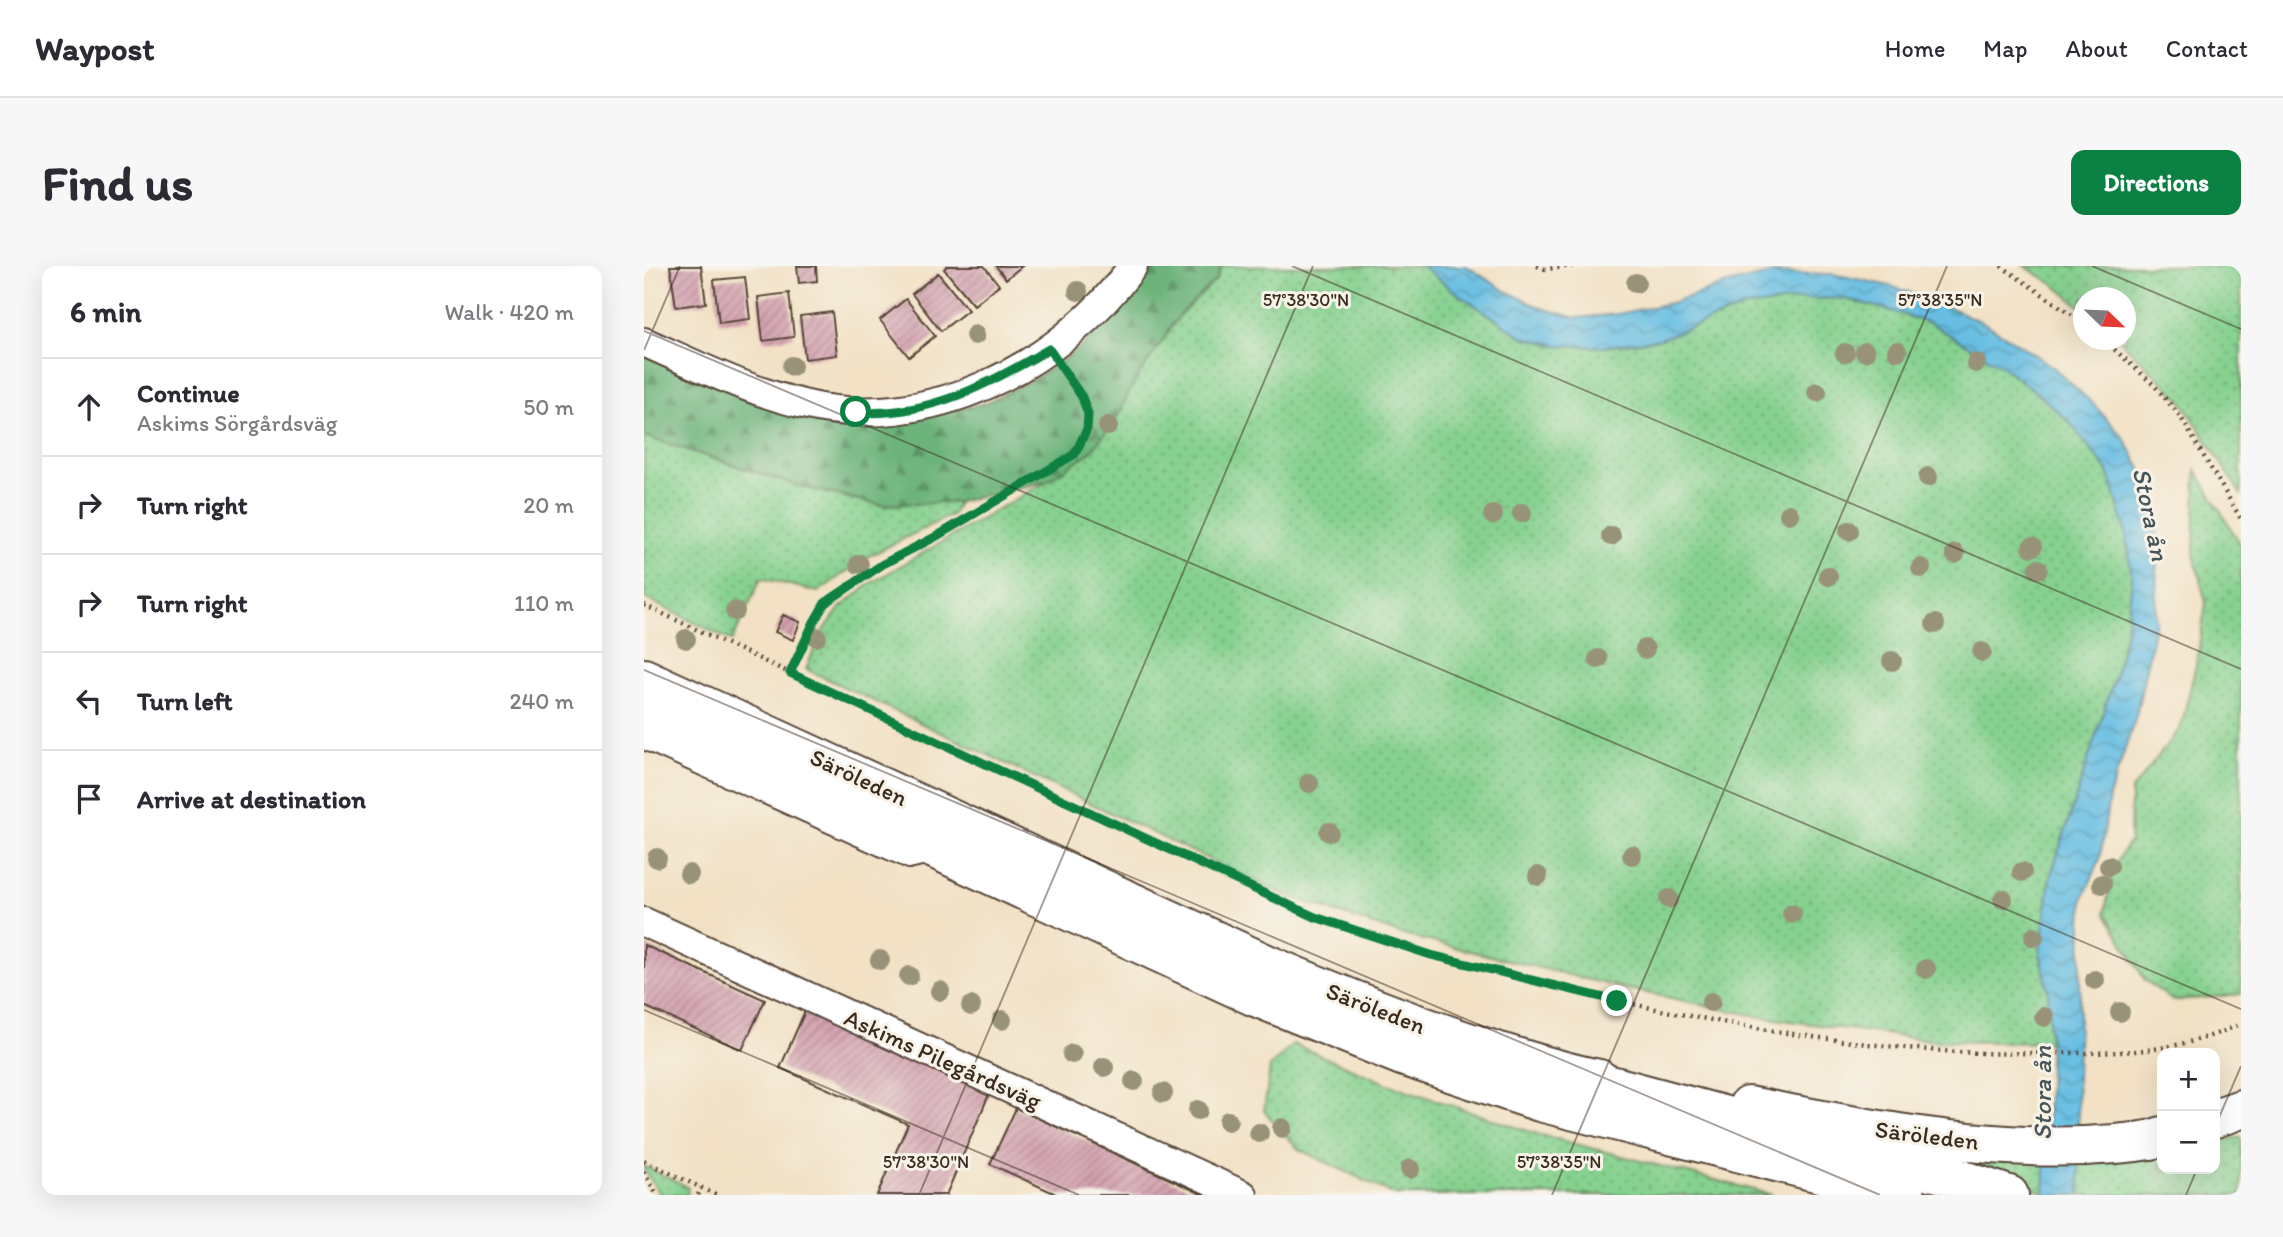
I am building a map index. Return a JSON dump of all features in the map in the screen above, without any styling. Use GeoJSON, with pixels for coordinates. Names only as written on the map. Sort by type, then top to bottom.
{"type":"FeatureCollection","features":[{"type":"Feature","properties":{"kind":"main road","name":"Säröleden"},"geometry":{"type":"LineString","coordinates":[[644,678],[1280,970],[1423,1027],[1566,1073],[1860,1127],[1979,1143],[2085,1147],[2157,1138]]}},
{"type":"Feature","properties":{"kind":"main road","name":"Säröleden"},"geometry":{"type":"LineString","coordinates":[[644,715],[1253,996],[1402,1056],[1540,1102],[1906,1195]]}},
{"type":"Feature","properties":{"kind":"main road"},"geometry":{"type":"LineString","coordinates":[[1566,1073],[1957,1178],[2009,1195]]}},
{"type":"Feature","properties":{"kind":"main road"},"geometry":{"type":"LineString","coordinates":[[2220,1116],[2241,1109]]}},
{"type":"Feature","properties":{"kind":"main road"},"geometry":{"type":"LineString","coordinates":[[2220,1128],[2241,1125]]}},
{"type":"Feature","properties":{"kind":"street"},"geometry":{"type":"LineString","coordinates":[[644,342],[775,396],[805,405],[864,413],[929,404],[966,394],[1049,349],[1101,305],[1133,266]]}},
{"type":"Feature","properties":{"kind":"street","name":"Askims Pilegårdsväg"},"geometry":{"type":"LineString","coordinates":[[644,922],[1243,1195]]}},
{"type":"Feature","properties":{"kind":"lane"},"geometry":{"type":"LineString","coordinates":[[644,742],[909,861],[945,852]]}},
{"type":"Feature","properties":{"kind":"path"},"geometry":{"type":"LineString","coordinates":[[1537,266],[1545,269],[1573,266]]}},
{"type":"Feature","properties":{"kind":"path"},"geometry":{"type":"LineString","coordinates":[[2001,266],[2073,315]]}},
{"type":"Feature","properties":{"kind":"path"},"geometry":{"type":"LineString","coordinates":[[790,673],[825,603],[883,564],[937,536],[1075,454],[1087,429],[1088,414],[1082,397],[1049,349]]}},
{"type":"Feature","properties":{"kind":"path"},"geometry":{"type":"LineString","coordinates":[[2115,350],[2154,385],[2180,416],[2241,519]]}},
{"type":"Feature","properties":{"kind":"path"},"geometry":{"type":"LineString","coordinates":[[644,605],[1289,906],[1342,927],[1431,955],[1538,983],[1728,1024],[1877,1044],[1981,1053],[2133,1052],[2180,1046],[2241,1024]]}},
{"type":"Feature","properties":{"kind":"path"},"geometry":{"type":"LineString","coordinates":[[644,1161],[717,1195]]}},
{"type":"Feature","properties":{"kind":"path"},"geometry":{"type":"LineString","coordinates":[[644,1172],[657,1195]]}},
{"type":"Feature","properties":{"kind":"path"},"geometry":{"type":"LineString","coordinates":[[698,1195],[701,1188]]}},
{"type":"Feature","properties":{"kind":"green space"},"geometry":{"type":"Polygon","coordinates":[[[1152,266],[1221,266],[1217,279],[1180,315],[1135,381],[1115,421],[1090,452],[1047,481],[958,502],[881,505],[799,486],[644,436],[644,355],[766,406],[820,422],[869,424],[928,416],[986,403],[1043,374],[1079,349],[1146,279],[1152,266]]]}},
{"type":"Feature","properties":{"kind":"green space"},"geometry":{"type":"Polygon","coordinates":[[[1221,266],[1422,266],[1458,294],[1523,337],[1556,345],[1603,347],[1660,339],[1742,308],[1800,299],[1842,298],[1930,323],[2003,367],[2039,394],[2070,423],[2108,471],[2126,532],[2132,578],[2127,627],[2115,676],[2050,878],[2040,953],[2048,989],[2050,1043],[1936,1041],[1761,1017],[1623,988],[1400,934],[1280,893],[806,669],[820,636],[840,608],[871,583],[1047,481],[1090,452],[1115,421],[1135,381],[1180,315],[1217,279],[1221,266]]]}},
{"type":"Feature","properties":{"kind":"green space"},"geometry":{"type":"Polygon","coordinates":[[[2024,266],[2241,266],[2241,494],[2181,400],[2130,350],[2136,350],[2136,287],[2073,287],[2073,300],[2024,266]]]}},
{"type":"Feature","properties":{"kind":"green space"},"geometry":{"type":"Polygon","coordinates":[[[644,436],[799,486],[880,505],[958,502],[953,514],[865,558],[818,592],[761,578],[732,641],[644,598],[644,436]]]}},
{"type":"Feature","properties":{"kind":"green space"},"geometry":{"type":"Polygon","coordinates":[[[2196,470],[2241,545],[2241,994],[2173,1001],[2145,980],[2105,913],[2112,870],[2130,840],[2131,791],[2181,727],[2196,665],[2206,603],[2194,555],[2196,470]]]}},
{"type":"Feature","properties":{"kind":"green space"},"geometry":{"type":"Polygon","coordinates":[[[1293,1044],[1388,1084],[1537,1134],[1773,1195],[1395,1195],[1298,1149],[1264,1111],[1270,1067],[1293,1044]]]}},
{"type":"Feature","properties":{"kind":"green space"},"geometry":{"type":"Polygon","coordinates":[[[2241,1137],[2241,1195],[2050,1195],[2007,1177],[1927,1156],[2157,1152],[2157,1174],[2220,1174],[2220,1141],[2241,1137]]]}},
{"type":"Feature","properties":{"kind":"green space"},"geometry":{"type":"Polygon","coordinates":[[[644,1166],[688,1188],[687,1195],[661,1195],[644,1166]]]}},
{"type":"Feature","properties":{"kind":"water","name":"Stora ån"},"geometry":{"type":"Polygon","coordinates":[[[1422,266],[1466,266],[1506,291],[1541,308],[1576,318],[1618,314],[1671,303],[1724,285],[1773,273],[1833,274],[1890,286],[1935,301],[1984,323],[2020,345],[2053,367],[2093,404],[2124,438],[2146,478],[2157,517],[2156,620],[2136,716],[2109,797],[2100,859],[2083,899],[2077,1077],[2080,1195],[2044,1195],[2050,1043],[2048,989],[2040,953],[2050,878],[2115,676],[2127,627],[2132,578],[2126,532],[2108,471],[2070,423],[2039,394],[2003,367],[1930,323],[1885,309],[1842,298],[1800,299],[1742,308],[1660,339],[1603,347],[1556,345],[1523,337],[1458,294],[1422,266]]]}},
{"type":"Feature","properties":{"kind":"building"},"geometry":{"type":"Polygon","coordinates":[[[670,266],[701,266],[706,303],[676,307],[670,266]]]}},
{"type":"Feature","properties":{"kind":"building"},"geometry":{"type":"Polygon","coordinates":[[[797,266],[816,266],[817,281],[799,283],[797,266]]]}},
{"type":"Feature","properties":{"kind":"building"},"geometry":{"type":"Polygon","coordinates":[[[947,266],[984,266],[999,285],[974,305],[944,269],[947,266]]]}},
{"type":"Feature","properties":{"kind":"building"},"geometry":{"type":"Polygon","coordinates":[[[996,266],[1022,266],[1006,279],[996,266]]]}},
{"type":"Feature","properties":{"kind":"building"},"geometry":{"type":"Polygon","coordinates":[[[938,273],[968,310],[941,331],[912,294],[938,273]]]}},
{"type":"Feature","properties":{"kind":"building"},"geometry":{"type":"Polygon","coordinates":[[[745,277],[750,319],[719,323],[714,280],[745,277]]]}},
{"type":"Feature","properties":{"kind":"building"},"geometry":{"type":"Polygon","coordinates":[[[789,293],[794,337],[763,341],[758,297],[789,293]]]}},
{"type":"Feature","properties":{"kind":"building"},"geometry":{"type":"Polygon","coordinates":[[[906,299],[935,336],[909,357],[880,320],[906,299]]]}},
{"type":"Feature","properties":{"kind":"building"},"geometry":{"type":"Polygon","coordinates":[[[832,312],[837,355],[805,359],[800,316],[832,312]]]}},
{"type":"Feature","properties":{"kind":"building"},"geometry":{"type":"Polygon","coordinates":[[[783,615],[800,622],[793,640],[775,632],[783,615]]]}},
{"type":"Feature","properties":{"kind":"building"},"geometry":{"type":"Polygon","coordinates":[[[644,945],[765,1000],[742,1050],[644,1006],[644,945]]]}},
{"type":"Feature","properties":{"kind":"building"},"geometry":{"type":"Polygon","coordinates":[[[805,1011],[990,1092],[946,1195],[877,1195],[908,1124],[780,1068],[805,1011]]]}},
{"type":"Feature","properties":{"kind":"building"},"geometry":{"type":"Polygon","coordinates":[[[1016,1108],[1204,1195],[1058,1195],[990,1164],[1016,1108]]]}},
{"type":"Feature","properties":{"kind":"route"},"geometry":{"type":"LineString","coordinates":[[856,412],[895,410],[966,394],[1049,349],[1082,397],[1088,414],[1087,429],[1075,454],[937,536],[883,564],[825,603],[790,673],[1315,917],[1431,955],[1617,1001]]}}]}
